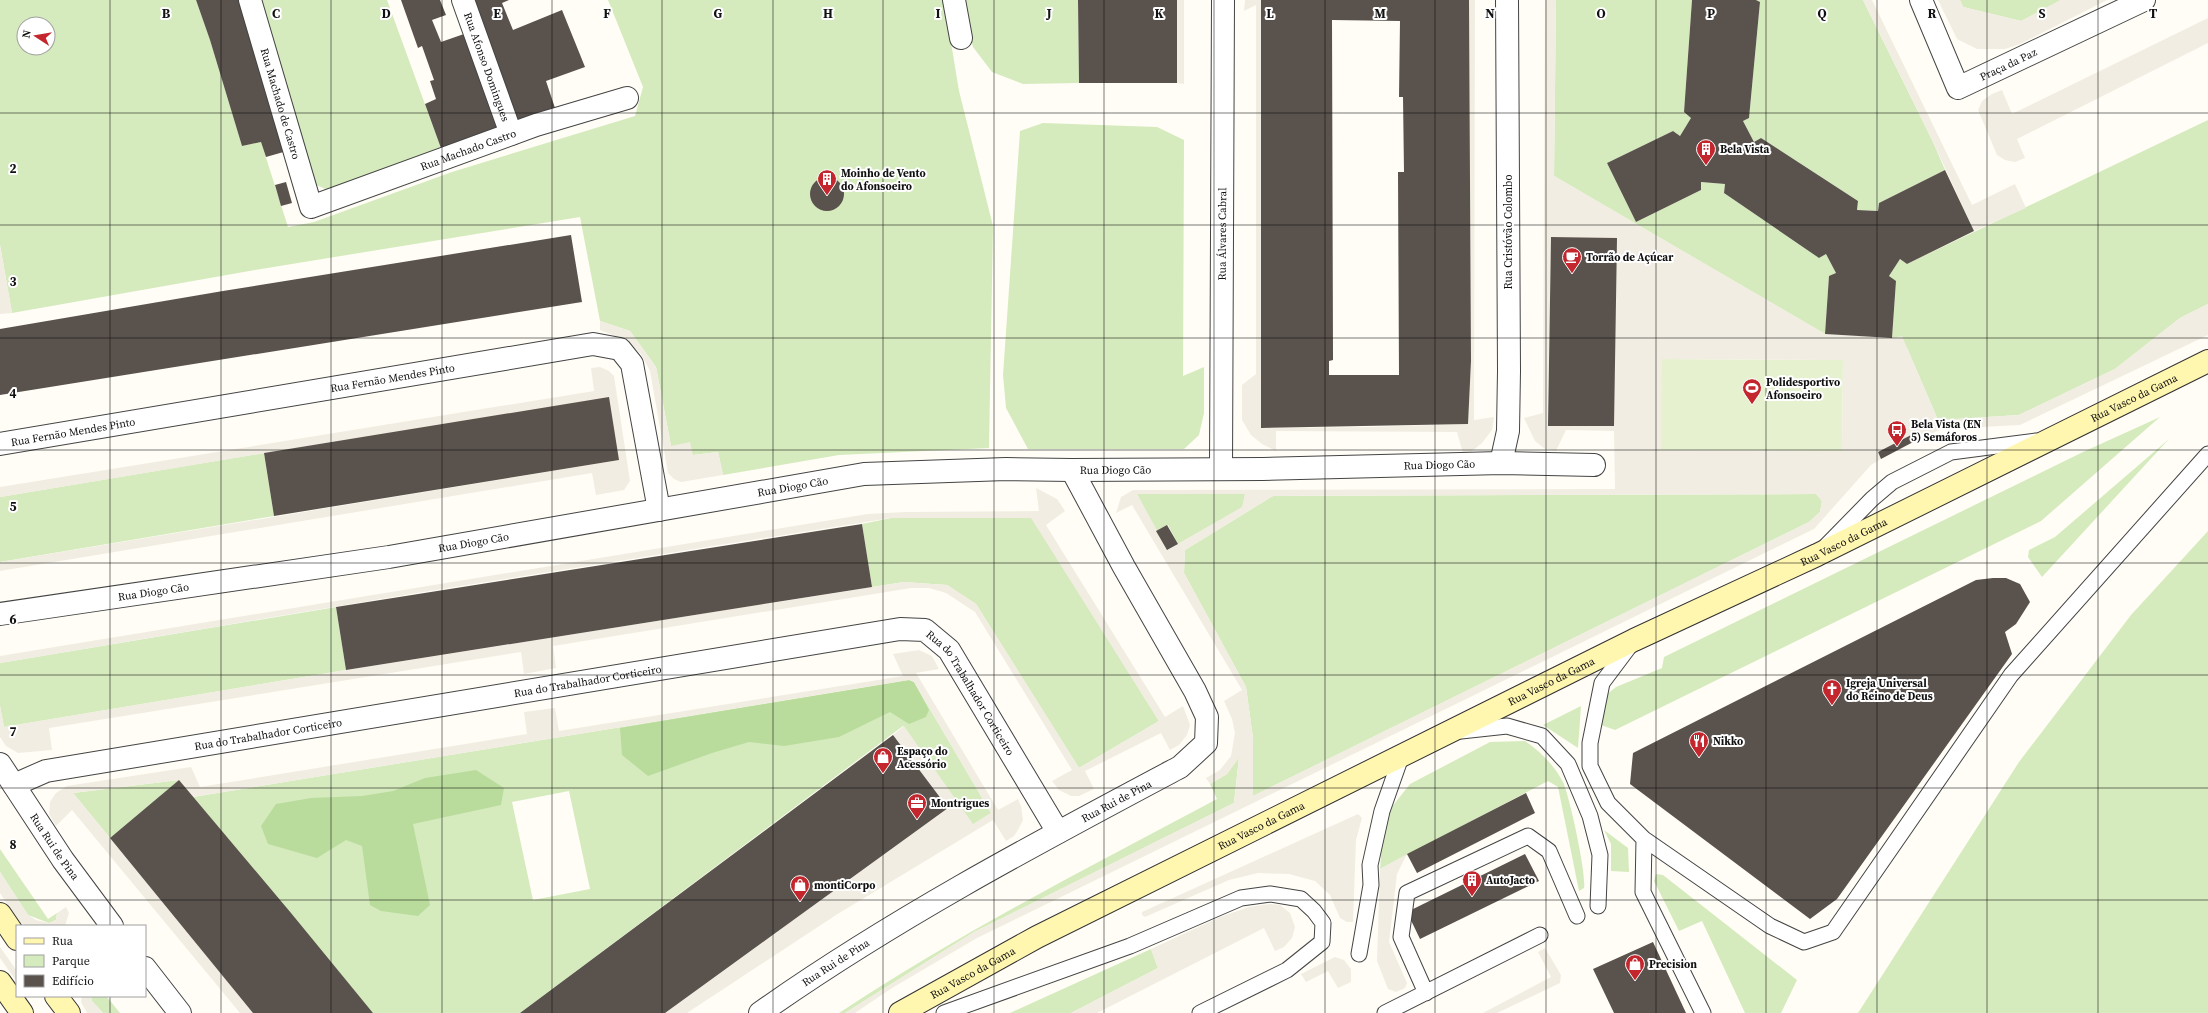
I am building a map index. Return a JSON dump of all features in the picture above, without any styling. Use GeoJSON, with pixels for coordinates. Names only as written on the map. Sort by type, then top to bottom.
{"type":"FeatureCollection","features":[{"type":"Feature","properties":{"kind":"main road","name":"Rua Vasco da Gama"},"geometry":{"type":"LineString","coordinates":[[900,1013],[1037,937],[1634,640],[1817,555],[2050,438],[2208,361]]}},
{"type":"Feature","properties":{"kind":"main road"},"geometry":{"type":"LineString","coordinates":[[0,914],[16,938]]}},
{"type":"Feature","properties":{"kind":"main road"},"geometry":{"type":"LineString","coordinates":[[0,982],[22,1013]]}},
{"type":"Feature","properties":{"kind":"main road"},"geometry":{"type":"LineString","coordinates":[[57,997],[71,1013]]}},
{"type":"Feature","properties":{"kind":"street","name":"Rua Machado de Castro"},"geometry":{"type":"LineString","coordinates":[[250,0],[311,207]]}},
{"type":"Feature","properties":{"kind":"street","name":"Rua Afonso Domingues"},"geometry":{"type":"LineString","coordinates":[[462,0],[511,134]]}},
{"type":"Feature","properties":{"kind":"street"},"geometry":{"type":"LineString","coordinates":[[954,0],[961,38]]}},
{"type":"Feature","properties":{"kind":"street","name":"Rua Álvares Cabral"},"geometry":{"type":"LineString","coordinates":[[1221,468],[1223,0]]}},
{"type":"Feature","properties":{"kind":"street","name":"Rua Cristóvão Colombo"},"geometry":{"type":"LineString","coordinates":[[1501,463],[1508,431],[1509,371],[1507,0]]}},
{"type":"Feature","properties":{"kind":"street","name":"Praça da Paz"},"geometry":{"type":"LineString","coordinates":[[1921,0],[1958,88],[2144,0]]}},
{"type":"Feature","properties":{"kind":"street","name":"Rua Machado Castro"},"geometry":{"type":"LineString","coordinates":[[311,207],[536,125],[627,98]]}},
{"type":"Feature","properties":{"kind":"street","name":"Rua Fernão Mendes Pinto"},"geometry":{"type":"LineString","coordinates":[[0,444],[593,344],[620,349],[632,364],[659,510]]}},
{"type":"Feature","properties":{"kind":"street","name":"Rua Diogo Cão"},"geometry":{"type":"LineString","coordinates":[[0,614],[388,557],[864,474],[1006,468],[1072,470],[1501,463],[1594,465]]}},
{"type":"Feature","properties":{"kind":"street","name":"Rua Rui de Pina"},"geometry":{"type":"LineString","coordinates":[[760,1013],[820,971],[917,912],[1058,832],[1180,767],[1206,743],[1207,717],[1195,692],[1124,567],[1072,470]]}},
{"type":"Feature","properties":{"kind":"street","name":"Rua do Trabalhador Corticeiro"},"geometry":{"type":"LineString","coordinates":[[14,785],[46,771],[900,629],[925,630],[949,650],[1058,832]]}},
{"type":"Feature","properties":{"kind":"street","name":"Rua Rui de Pina"},"geometry":{"type":"LineString","coordinates":[[0,764],[62,860],[111,925]]}},
{"type":"Feature","properties":{"kind":"street"},"geometry":{"type":"LineString","coordinates":[[146,969],[180,1013]]}},
{"type":"Feature","properties":{"kind":"lane"},"geometry":{"type":"LineString","coordinates":[[1817,555],[1872,499],[1892,482],[1951,452],[2009,446],[2050,438]]}},
{"type":"Feature","properties":{"kind":"lane"},"geometry":{"type":"LineString","coordinates":[[1634,640],[1602,683],[1590,743],[1590,766],[1608,803],[1644,839],[1770,926],[1804,942],[1833,932],[2011,675],[2208,454]]}},
{"type":"Feature","properties":{"kind":"lane"},"geometry":{"type":"LineString","coordinates":[[1451,732],[1506,726],[1542,736],[1568,764],[1590,816],[1600,855],[1598,906]]}},
{"type":"Feature","properties":{"kind":"lane"},"geometry":{"type":"LineString","coordinates":[[1359,954],[1371,885],[1370,865],[1382,811],[1401,757]]}},
{"type":"Feature","properties":{"kind":"lane"},"geometry":{"type":"LineString","coordinates":[[1426,993],[1401,936],[1407,893],[1528,836],[1549,851],[1577,916]]}},
{"type":"Feature","properties":{"kind":"lane"},"geometry":{"type":"LineString","coordinates":[[1644,839],[1643,892],[1703,1013]]}},
{"type":"Feature","properties":{"kind":"lane"},"geometry":{"type":"LineString","coordinates":[[944,1013],[1130,946],[1241,898],[1270,894],[1301,899],[1314,911],[1323,924],[1322,942],[1287,970],[1200,1013]]}},
{"type":"Feature","properties":{"kind":"lane"},"geometry":{"type":"LineString","coordinates":[[1385,1013],[1540,935]]}},
{"type":"Feature","properties":{"kind":"lane"},"geometry":{"type":"LineString","coordinates":[[71,1013],[72,997]]}},
{"type":"Feature","properties":{"kind":"green space"},"geometry":{"type":"Polygon","coordinates":[[[0,0],[196,0],[210,40],[242,146],[261,142],[288,227],[314,222],[452,172],[635,116],[643,87],[608,0],[944,0],[959,91],[993,226],[989,448],[839,455],[723,475],[718,452],[693,455],[671,446],[656,367],[630,331],[600,321],[580,217],[255,270],[12,313],[0,245],[0,0]]]}},
{"type":"Feature","properties":{"kind":"green space"},"geometry":{"type":"Polygon","coordinates":[[[258,0],[387,0],[442,151],[328,190],[314,184],[258,0]]]}},
{"type":"Feature","properties":{"kind":"green space"},"geometry":{"type":"Polygon","coordinates":[[[962,0],[1078,0],[1079,83],[1023,84],[992,72],[973,47],[962,0]]]}},
{"type":"Feature","properties":{"kind":"green space"},"geometry":{"type":"Polygon","coordinates":[[[1556,0],[1692,0],[1684,112],[1691,118],[1680,136],[1673,131],[1607,163],[1636,222],[1701,190],[1701,182],[1725,184],[1724,193],[1819,258],[1826,254],[1836,273],[1829,277],[1825,334],[1554,176],[1556,0]]]}},
{"type":"Feature","properties":{"kind":"green space"},"geometry":{"type":"Polygon","coordinates":[[[1756,0],[1863,0],[1933,142],[1945,170],[1879,203],[1878,211],[1857,210],[1858,201],[1761,138],[1754,142],[1743,121],[1749,118],[1760,2],[1756,0]]]}},
{"type":"Feature","properties":{"kind":"green space"},"geometry":{"type":"Polygon","coordinates":[[[1960,0],[2061,0],[2021,21],[1963,7],[1960,0]]]}},
{"type":"Feature","properties":{"kind":"green space"},"geometry":{"type":"Polygon","coordinates":[[[2208,120],[2208,304],[2180,318],[2115,369],[2019,415],[1938,420],[1907,348],[1892,338],[1896,282],[1889,276],[1900,259],[1907,264],[2208,120]]]}},
{"type":"Feature","properties":{"kind":"green space"},"geometry":{"type":"Polygon","coordinates":[[[1043,123],[1157,127],[1184,140],[1183,376],[1204,367],[1204,413],[1199,435],[1184,449],[1028,449],[1006,408],[1003,375],[1020,131],[1043,123]]]}},
{"type":"Feature","properties":{"kind":"green space","name":"Polidesportivo Afonsoeiro"},"geometry":{"type":"Polygon","coordinates":[[[1661,359],[1843,360],[1842,451],[1661,450],[1661,359]]]}},
{"type":"Feature","properties":{"kind":"green space"},"geometry":{"type":"Polygon","coordinates":[[[2160,417],[2041,521],[1615,730],[1601,725],[1606,695],[1616,687],[1662,668],[1664,657],[2083,452],[2160,417]]]}},
{"type":"Feature","properties":{"kind":"green space"},"geometry":{"type":"Polygon","coordinates":[[[2169,439],[2042,577],[2028,557],[2029,550],[2055,537],[2169,439]]]}},
{"type":"Feature","properties":{"kind":"green space"},"geometry":{"type":"Polygon","coordinates":[[[264,453],[274,516],[0,562],[0,497],[264,453]]]}},
{"type":"Feature","properties":{"kind":"green space"},"geometry":{"type":"Polygon","coordinates":[[[1137,494],[1245,494],[1243,507],[1178,544],[1168,525],[1156,531],[1137,494]]]}},
{"type":"Feature","properties":{"kind":"green space"},"geometry":{"type":"Polygon","coordinates":[[[1816,494],[1822,501],[1820,512],[1809,522],[1253,796],[1253,738],[1246,687],[1184,573],[1185,550],[1273,496],[1816,494]]]}},
{"type":"Feature","properties":{"kind":"green space"},"geometry":{"type":"Polygon","coordinates":[[[891,518],[1032,518],[1159,721],[1079,768],[976,604],[947,585],[904,582],[872,587],[862,524],[891,518]]]}},
{"type":"Feature","properties":{"kind":"green space"},"geometry":{"type":"Polygon","coordinates":[[[2208,531],[2208,1013],[1858,1013],[2019,762],[2131,615],[2208,531]]]}},
{"type":"Feature","properties":{"kind":"green space"},"geometry":{"type":"Polygon","coordinates":[[[336,607],[346,670],[4,727],[0,706],[0,663],[336,607]]]}},
{"type":"Feature","properties":{"kind":"green space"},"geometry":{"type":"Polygon","coordinates":[[[909,680],[914,682],[991,813],[973,825],[903,726],[520,1013],[373,1013],[193,797],[909,680]],[[569,791],[512,802],[533,900],[590,889],[569,791]]]}},
{"type":"Feature","properties":{"kind":"green space"},"geometry":{"type":"Polygon","coordinates":[[[909,680],[914,682],[929,710],[926,717],[909,724],[890,712],[839,737],[784,746],[749,742],[712,753],[648,776],[622,755],[620,728],[909,680]]]}},
{"type":"Feature","properties":{"kind":"green space"},"geometry":{"type":"Polygon","coordinates":[[[1581,706],[1578,748],[1543,725],[1581,706]]]}},
{"type":"Feature","properties":{"kind":"green space"},"geometry":{"type":"Polygon","coordinates":[[[1525,741],[1546,759],[1563,782],[1566,789],[1583,868],[1584,888],[1579,891],[1558,787],[1548,781],[1380,869],[1382,840],[1391,808],[1410,784],[1490,742],[1525,741]]]}},
{"type":"Feature","properties":{"kind":"green space"},"geometry":{"type":"Polygon","coordinates":[[[1239,757],[1234,803],[974,932],[845,1013],[839,1013],[931,955],[978,928],[1217,799],[1210,784],[1227,774],[1239,757]]]}},
{"type":"Feature","properties":{"kind":"green space"},"geometry":{"type":"Polygon","coordinates":[[[476,770],[504,788],[501,805],[413,824],[430,905],[418,916],[381,911],[370,905],[362,846],[346,840],[317,858],[268,844],[261,826],[276,804],[311,798],[362,796],[393,791],[425,778],[476,770]]]}},
{"type":"Feature","properties":{"kind":"green space"},"geometry":{"type":"Polygon","coordinates":[[[179,780],[110,838],[73,793],[179,780]]]}},
{"type":"Feature","properties":{"kind":"green space"},"geometry":{"type":"Polygon","coordinates":[[[1604,830],[1628,848],[1629,872],[1611,871],[1611,844],[1604,830]]]}},
{"type":"Feature","properties":{"kind":"green space"},"geometry":{"type":"Polygon","coordinates":[[[0,849],[48,919],[57,913],[56,920],[49,923],[28,915],[0,872],[0,849]]]}},
{"type":"Feature","properties":{"kind":"green space"},"geometry":{"type":"Polygon","coordinates":[[[1656,874],[1663,875],[1797,980],[1781,1013],[1745,1013],[1702,921],[1679,931],[1654,881],[1656,874]]]}},
{"type":"Feature","properties":{"kind":"green space"},"geometry":{"type":"Polygon","coordinates":[[[1151,949],[1158,968],[1071,1013],[1010,1013],[1151,949]]]}},
{"type":"Feature","properties":{"kind":"green space"},"geometry":{"type":"Polygon","coordinates":[[[92,997],[107,997],[120,1013],[103,1013],[92,1001],[92,997]]]}},
{"type":"Feature","properties":{"kind":"shaded area"},"geometry":{"type":"Polygon","coordinates":[[[1177,0],[1184,0],[1184,84],[1177,83],[1177,0]]]}},
{"type":"Feature","properties":{"kind":"shaded area"},"geometry":{"type":"Polygon","coordinates":[[[1245,0],[1261,0],[1261,428],[1468,424],[1471,361],[1469,0],[1475,0],[1474,420],[1494,417],[1492,430],[1482,443],[1471,452],[1463,453],[1457,432],[1276,431],[1276,451],[1262,444],[1251,435],[1242,420],[1242,385],[1256,374],[1256,5],[1244,11],[1245,0]]]}},
{"type":"Feature","properties":{"kind":"shaded area"},"geometry":{"type":"Polygon","coordinates":[[[1545,0],[1556,0],[1554,176],[1825,334],[1892,338],[1902,336],[1938,420],[2019,415],[2115,369],[2180,318],[2208,304],[2208,335],[2020,425],[1942,429],[1917,440],[1913,434],[1878,452],[1881,459],[1871,465],[1814,529],[977,938],[892,988],[855,1013],[845,1013],[974,932],[1234,803],[1239,758],[1227,774],[1210,784],[1206,778],[1220,770],[1231,756],[1235,733],[1232,719],[1224,701],[1242,690],[1132,505],[1116,513],[1121,497],[1133,490],[1615,489],[1614,431],[1566,430],[1556,451],[1545,449],[1535,441],[1524,418],[1543,413],[1545,0]],[[1551,237],[1548,426],[1613,426],[1616,238],[1551,237]],[[1662,359],[1661,450],[1842,451],[1843,360],[1662,359]],[[1137,494],[1168,550],[1242,507],[1245,494],[1137,494]],[[1816,494],[1273,496],[1185,550],[1184,573],[1246,687],[1253,738],[1253,796],[1809,522],[1820,512],[1822,501],[1816,494]]]}},
{"type":"Feature","properties":{"kind":"shaded area"},"geometry":{"type":"Polygon","coordinates":[[[1863,0],[1872,0],[1972,205],[2015,184],[2026,208],[1974,231],[1933,142],[1863,0]]]}},
{"type":"Feature","properties":{"kind":"shaded area"},"geometry":{"type":"Polygon","coordinates":[[[1938,0],[1960,0],[1963,7],[2021,21],[2061,0],[2107,0],[2020,44],[2005,49],[1977,49],[1957,39],[1938,0]]]}},
{"type":"Feature","properties":{"kind":"shaded area"},"geometry":{"type":"Polygon","coordinates":[[[2208,18],[2208,43],[2017,139],[2025,158],[2015,162],[2005,160],[1997,155],[1978,110],[1982,101],[1992,94],[2002,90],[2012,114],[2208,18]]]}},
{"type":"Feature","properties":{"kind":"shaded area"},"geometry":{"type":"Polygon","coordinates":[[[0,245],[12,313],[0,314],[0,245]]]}},
{"type":"Feature","properties":{"kind":"shaded area"},"geometry":{"type":"Polygon","coordinates":[[[600,321],[630,331],[656,367],[671,446],[690,442],[693,455],[718,452],[723,475],[681,482],[674,479],[668,473],[650,371],[641,354],[626,340],[600,330],[600,321]]]}},
{"type":"Feature","properties":{"kind":"shaded area"},"geometry":{"type":"Polygon","coordinates":[[[600,367],[609,371],[614,376],[630,481],[624,490],[596,495],[592,473],[0,571],[0,562],[619,460],[350,439],[0,497],[0,487],[594,391],[591,368],[600,367]]]}},
{"type":"Feature","properties":{"kind":"shaded area"},"geometry":{"type":"Polygon","coordinates":[[[1036,488],[1057,499],[1065,511],[1046,525],[1165,717],[1183,706],[1190,725],[1187,735],[1179,745],[1170,750],[1161,733],[1085,771],[1094,789],[1079,796],[1071,796],[1059,790],[1052,781],[1072,770],[975,612],[946,593],[929,588],[911,588],[553,646],[556,668],[524,674],[521,652],[49,728],[52,750],[18,753],[6,746],[0,737],[0,706],[4,727],[346,670],[904,582],[947,585],[976,604],[1079,768],[1159,721],[1031,518],[891,518],[423,592],[0,663],[0,656],[868,514],[905,512],[1039,511],[1036,488]]]}},
{"type":"Feature","properties":{"kind":"shaded area"},"geometry":{"type":"Polygon","coordinates":[[[919,650],[932,656],[939,669],[916,673],[998,810],[1018,799],[1021,806],[1023,820],[1018,830],[1014,836],[1006,841],[993,820],[836,915],[687,1013],[665,1013],[948,808],[893,735],[904,726],[973,824],[991,813],[914,682],[909,680],[193,797],[179,780],[73,793],[253,1013],[240,1013],[72,810],[56,826],[49,814],[50,802],[56,793],[67,786],[191,767],[200,787],[527,734],[524,712],[555,708],[559,731],[903,676],[893,654],[919,650]]]}},
{"type":"Feature","properties":{"kind":"shaded area"},"geometry":{"type":"Polygon","coordinates":[[[1358,814],[1362,818],[1356,840],[1353,922],[1347,922],[1340,918],[1330,895],[1315,881],[1289,874],[1258,873],[1229,880],[1145,917],[1142,915],[1142,912],[1358,814]]]}},
{"type":"Feature","properties":{"kind":"shaded area"},"geometry":{"type":"Polygon","coordinates":[[[1407,854],[1397,874],[1389,942],[1407,983],[1405,988],[1396,992],[1388,989],[1377,961],[1380,869],[1407,854]]]}},
{"type":"Feature","properties":{"kind":"shaded area"},"geometry":{"type":"Polygon","coordinates":[[[0,872],[28,915],[36,920],[49,923],[56,920],[57,913],[66,907],[69,913],[65,925],[24,925],[19,922],[0,893],[0,872]]]}},
{"type":"Feature","properties":{"kind":"shaded area"},"geometry":{"type":"Polygon","coordinates":[[[1270,904],[1280,905],[1290,913],[1295,927],[1292,938],[1284,947],[1275,951],[1264,928],[1097,1013],[1071,1013],[1158,968],[1151,949],[1220,917],[1249,907],[1270,904]]]}},
{"type":"Feature","properties":{"kind":"shaded area"},"geometry":{"type":"Polygon","coordinates":[[[0,947],[16,970],[16,981],[0,958],[0,947]]]}},
{"type":"Feature","properties":{"kind":"shaded area"},"geometry":{"type":"Polygon","coordinates":[[[1545,948],[1561,975],[1560,983],[1497,1013],[1483,1013],[1551,977],[1538,952],[1545,948]]]}},
{"type":"Feature","properties":{"kind":"shaded area"},"geometry":{"type":"Polygon","coordinates":[[[1335,957],[1344,960],[1351,969],[1351,982],[1338,988],[1328,971],[1306,982],[1301,974],[1335,957]]]}},
{"type":"Feature","properties":{"kind":"shaded area"},"geometry":{"type":"Polygon","coordinates":[[[82,997],[92,997],[92,1001],[103,1013],[87,1013],[81,1002],[82,997]]]}},
{"type":"Feature","properties":{"kind":"building"},"geometry":{"type":"Polygon","coordinates":[[[196,0],[241,0],[287,151],[266,157],[261,142],[242,146],[210,40],[196,0]]]}},
{"type":"Feature","properties":{"kind":"building"},"geometry":{"type":"Polygon","coordinates":[[[401,0],[440,0],[446,15],[432,20],[441,42],[464,34],[499,130],[442,151],[425,104],[436,99],[430,81],[434,80],[422,46],[418,48],[401,0]]]}},
{"type":"Feature","properties":{"kind":"building"},"geometry":{"type":"Polygon","coordinates":[[[473,0],[509,0],[502,3],[513,30],[562,10],[585,67],[546,81],[556,111],[517,125],[473,0]]]}},
{"type":"Feature","properties":{"kind":"building"},"geometry":{"type":"Polygon","coordinates":[[[1078,0],[1177,0],[1177,83],[1079,83],[1078,0]]]}},
{"type":"Feature","properties":{"kind":"building"},"geometry":{"type":"Polygon","coordinates":[[[1261,0],[1469,0],[1471,361],[1468,424],[1261,428],[1261,0]],[[1332,20],[1333,360],[1329,361],[1329,375],[1399,375],[1398,172],[1404,172],[1403,97],[1399,97],[1400,21],[1332,20]]]}},
{"type":"Feature","properties":{"kind":"building","name":"Bela Vista"},"geometry":{"type":"Polygon","coordinates":[[[1692,0],[1756,0],[1760,2],[1749,118],[1743,121],[1754,142],[1761,138],[1858,201],[1857,210],[1878,211],[1879,203],[1945,170],[1974,231],[1907,264],[1900,259],[1889,276],[1896,281],[1892,338],[1825,334],[1829,276],[1836,273],[1826,254],[1819,258],[1724,193],[1725,184],[1701,182],[1701,190],[1636,222],[1607,163],[1673,131],[1680,136],[1691,118],[1684,112],[1692,0]]]}},
{"type":"Feature","properties":{"kind":"building","name":"Moinho de Vento do Afonsoeiro"},"geometry":{"type":"Polygon","coordinates":[[[824,177],[830,177],[834,178],[841,184],[844,194],[843,201],[837,208],[830,211],[824,211],[820,210],[813,204],[810,197],[810,191],[811,187],[817,180],[824,177]]]}},
{"type":"Feature","properties":{"kind":"building"},"geometry":{"type":"Polygon","coordinates":[[[286,182],[292,203],[281,206],[275,185],[286,182]]]}},
{"type":"Feature","properties":{"kind":"building"},"geometry":{"type":"Polygon","coordinates":[[[571,235],[582,302],[0,395],[0,329],[223,291],[571,235]]]}},
{"type":"Feature","properties":{"kind":"building"},"geometry":{"type":"Polygon","coordinates":[[[1551,237],[1617,238],[1614,426],[1548,426],[1551,237]]]}},
{"type":"Feature","properties":{"kind":"building"},"geometry":{"type":"Polygon","coordinates":[[[609,397],[619,460],[274,516],[264,453],[609,397]]]}},
{"type":"Feature","properties":{"kind":"building"},"geometry":{"type":"Polygon","coordinates":[[[1913,434],[1917,440],[1881,459],[1878,452],[1913,434]]]}},
{"type":"Feature","properties":{"kind":"building"},"geometry":{"type":"Polygon","coordinates":[[[862,524],[872,587],[346,670],[336,607],[862,524]]]}},
{"type":"Feature","properties":{"kind":"building"},"geometry":{"type":"Polygon","coordinates":[[[1167,525],[1178,544],[1167,550],[1156,531],[1167,525]]]}},
{"type":"Feature","properties":{"kind":"building"},"geometry":{"type":"Polygon","coordinates":[[[2006,578],[2020,584],[2030,602],[2016,624],[2005,632],[2012,654],[1837,899],[1810,919],[1630,784],[1633,753],[1976,580],[2006,578]]]}},
{"type":"Feature","properties":{"kind":"building"},"geometry":{"type":"Polygon","coordinates":[[[893,735],[948,808],[665,1013],[520,1013],[893,735]]]}},
{"type":"Feature","properties":{"kind":"building"},"geometry":{"type":"Polygon","coordinates":[[[179,780],[373,1013],[253,1013],[110,838],[179,780]]]}},
{"type":"Feature","properties":{"kind":"building"},"geometry":{"type":"Polygon","coordinates":[[[1526,793],[1535,813],[1417,873],[1407,854],[1526,793]]]}},
{"type":"Feature","properties":{"kind":"building","name":"AutoJacto"},"geometry":{"type":"Polygon","coordinates":[[[1525,854],[1539,881],[1420,939],[1407,912],[1525,854]]]}},
{"type":"Feature","properties":{"kind":"building","name":"Precision"},"geometry":{"type":"Polygon","coordinates":[[[1653,942],[1686,1013],[1614,1013],[1593,969],[1653,942]]]}},
{"type":"Feature","properties":{"kind":"place","name":"Bela Vista"},"geometry":{"type":"Point","coordinates":[1706,166]}},
{"type":"Feature","properties":{"kind":"place","name":"Moinho de Vento do Afonsoeiro"},"geometry":{"type":"Point","coordinates":[827,196]}},
{"type":"Feature","properties":{"kind":"place","name":"Torrão de Açúcar"},"geometry":{"type":"Point","coordinates":[1572,274]}},
{"type":"Feature","properties":{"kind":"place","name":"Polidesportivo Afonsoeiro"},"geometry":{"type":"Point","coordinates":[1752,405]}},
{"type":"Feature","properties":{"kind":"place","name":"Bela Vista (EN 5) Semáforos"},"geometry":{"type":"Point","coordinates":[1897,447]}},
{"type":"Feature","properties":{"kind":"place","name":"Igreja Universal do Reino de Deus"},"geometry":{"type":"Point","coordinates":[1832,706]}},
{"type":"Feature","properties":{"kind":"place","name":"Nikko"},"geometry":{"type":"Point","coordinates":[1699,758]}},
{"type":"Feature","properties":{"kind":"place","name":"Espaço do Acessório"},"geometry":{"type":"Point","coordinates":[883,774]}},
{"type":"Feature","properties":{"kind":"place","name":"Montrigues"},"geometry":{"type":"Point","coordinates":[917,820]}},
{"type":"Feature","properties":{"kind":"place","name":"AutoJacto"},"geometry":{"type":"Point","coordinates":[1472,897]}},
{"type":"Feature","properties":{"kind":"place","name":"montiCorpo"},"geometry":{"type":"Point","coordinates":[800,902]}},
{"type":"Feature","properties":{"kind":"place","name":"Precision"},"geometry":{"type":"Point","coordinates":[1635,981]}}]}
